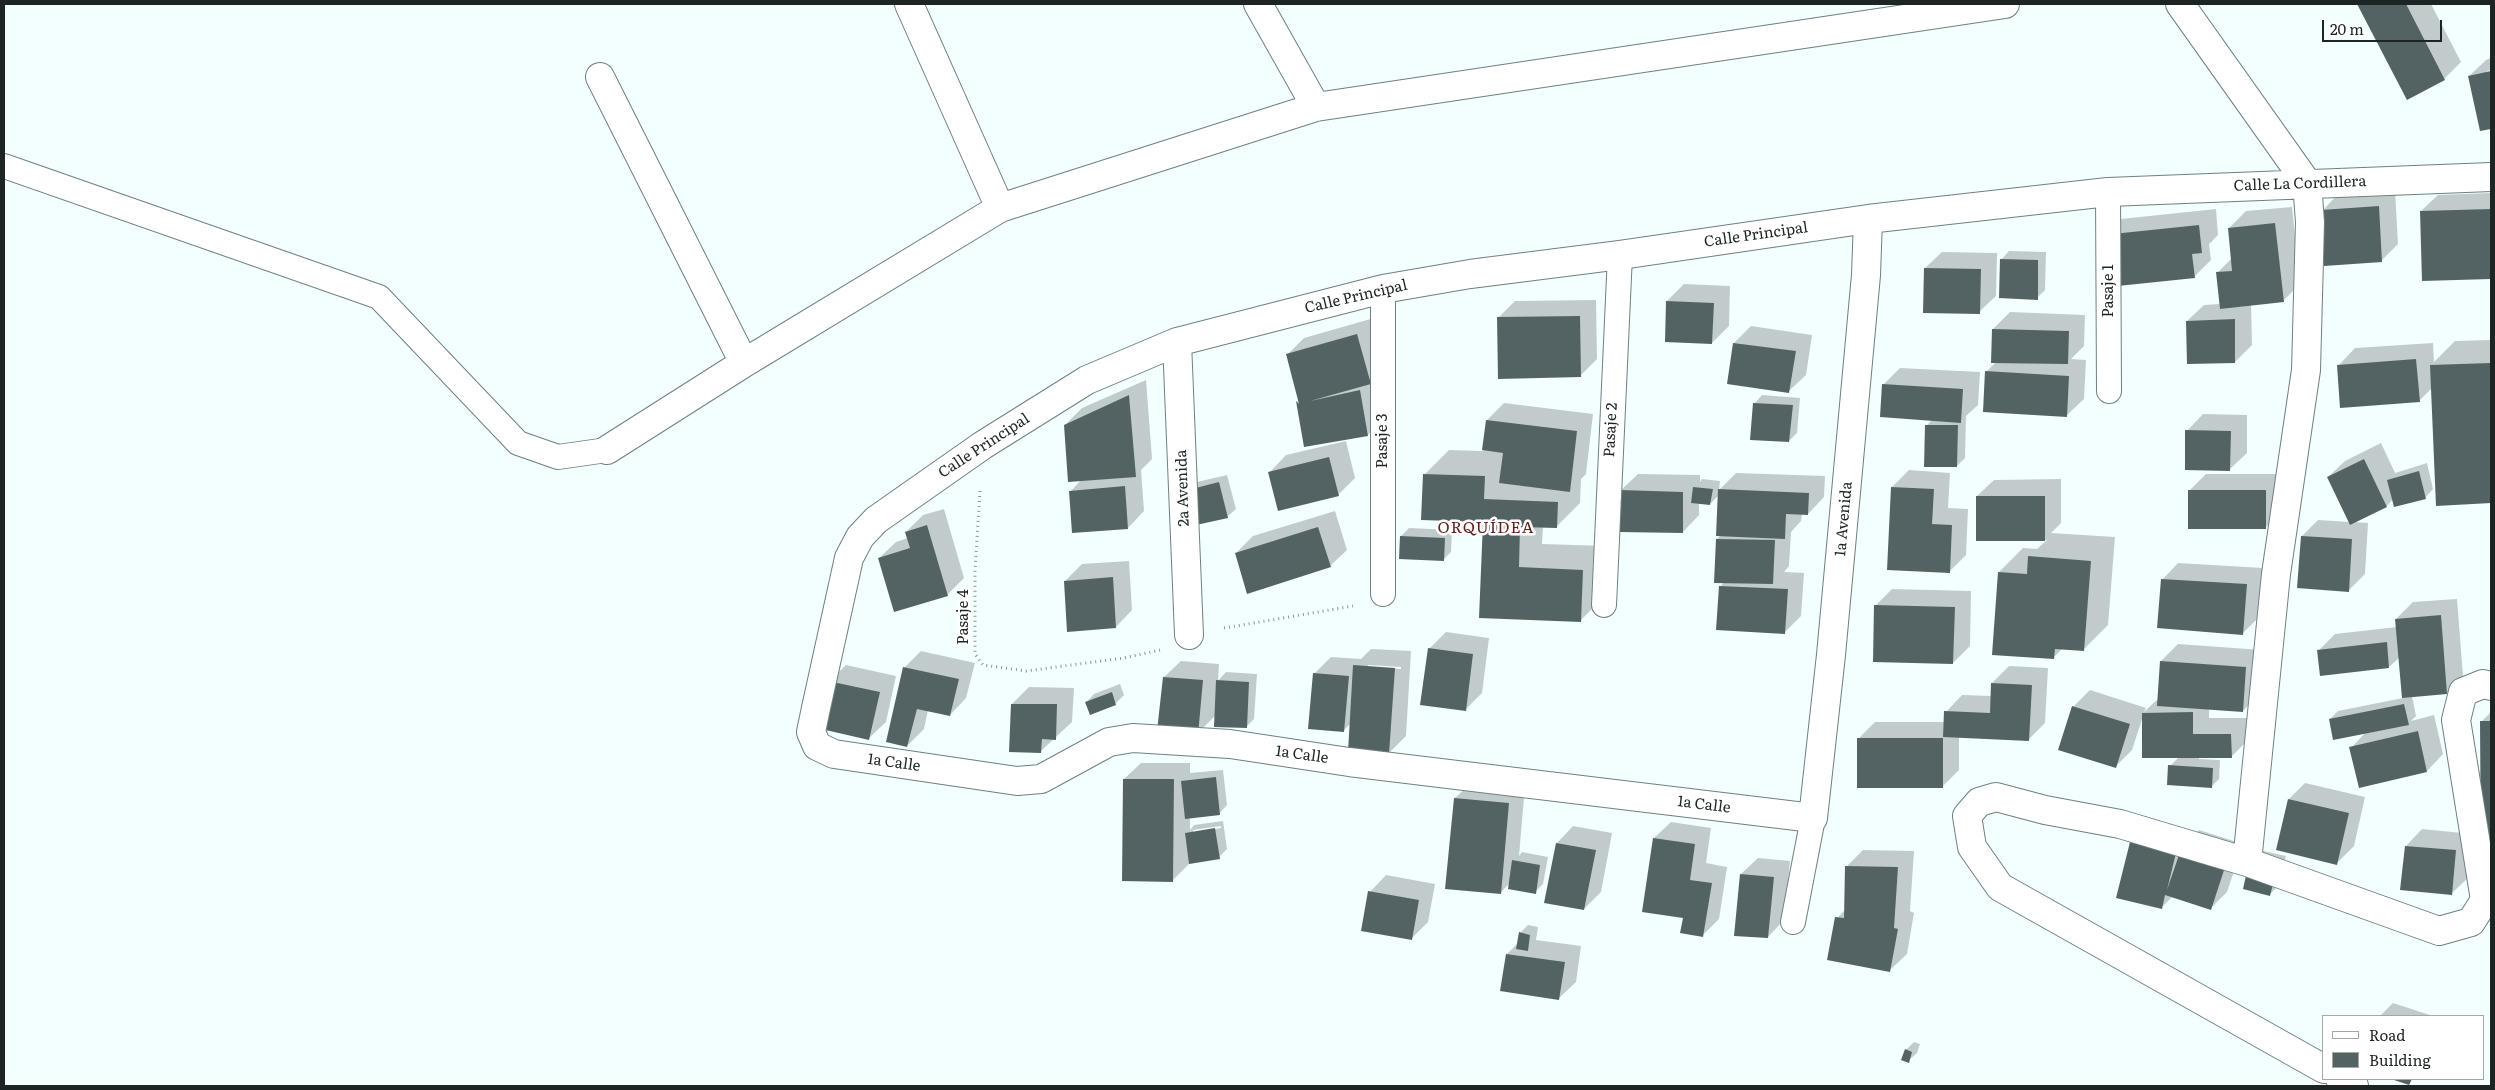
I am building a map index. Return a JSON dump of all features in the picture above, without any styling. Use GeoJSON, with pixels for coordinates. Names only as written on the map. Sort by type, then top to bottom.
{"type":"FeatureCollection","features":[{"type":"Feature","properties":{"kind":"street"},"geometry":{"type":"LineString","coordinates":[[909,4],[1000,208]]}},
{"type":"Feature","properties":{"kind":"street"},"geometry":{"type":"LineString","coordinates":[[1258,4],[1316,107]]}},
{"type":"Feature","properties":{"kind":"street"},"geometry":{"type":"LineString","coordinates":[[607,450],[744,363],[1000,208],[1316,107],[2005,4]]}},
{"type":"Feature","properties":{"kind":"street"},"geometry":{"type":"LineString","coordinates":[[2180,4],[2307,183],[2310,222],[2306,370],[2276,574],[2247,862]]}},
{"type":"Feature","properties":{"kind":"street"},"geometry":{"type":"LineString","coordinates":[[600,77],[744,363]]}},
{"type":"Feature","properties":{"kind":"street","name":"Calle La Cordillera"},"geometry":{"type":"LineString","coordinates":[[2108,192],[2491,177]]}},
{"type":"Feature","properties":{"kind":"street","name":"Calle Principal"},"geometry":{"type":"LineString","coordinates":[[811,732],[849,558],[860,537],[876,520],[984,444],[1087,380],[1177,342],[1383,289],[1470,274],[1620,255],[1868,219],[2108,192]]}},
{"type":"Feature","properties":{"kind":"street","name":"1a Avenida"},"geometry":{"type":"LineString","coordinates":[[1813,818],[1831,655],[1865,285],[1868,219]]}},
{"type":"Feature","properties":{"kind":"street","name":"2a Avenida"},"geometry":{"type":"LineString","coordinates":[[1177,342],[1189,635]]}},
{"type":"Feature","properties":{"kind":"street"},"geometry":{"type":"LineString","coordinates":[[2322,1068],[2000,887],[1972,847],[1967,816],[1978,802],[1996,797],[2045,810],[2120,824],[2247,862],[2439,931],[2471,922],[2485,900],[2456,720],[2463,692],[2483,684],[2491,686]]}},
{"type":"Feature","properties":{"kind":"street","name":"1a Calle"},"geometry":{"type":"LineString","coordinates":[[811,732],[817,746],[834,754],[1017,781],[1041,779],[1109,742],[1133,738],[1230,744],[1349,762],[1813,818]]}},
{"type":"Feature","properties":{"kind":"street"},"geometry":{"type":"LineString","coordinates":[[2342,1080],[2354,1086]]}},
{"type":"Feature","properties":{"kind":"lane"},"geometry":{"type":"LineString","coordinates":[[4,166],[379,297],[518,443],[558,457],[607,450]]}},
{"type":"Feature","properties":{"kind":"lane","name":"Pasaje 1"},"geometry":{"type":"LineString","coordinates":[[2108,192],[2109,390]]}},
{"type":"Feature","properties":{"kind":"lane","name":"Pasaje 2"},"geometry":{"type":"LineString","coordinates":[[1604,605],[1620,255]]}},
{"type":"Feature","properties":{"kind":"lane","name":"Pasaje 3"},"geometry":{"type":"LineString","coordinates":[[1383,289],[1383,594]]}},
{"type":"Feature","properties":{"kind":"lane"},"geometry":{"type":"LineString","coordinates":[[1793,922],[1813,818]]}},
{"type":"Feature","properties":{"kind":"path","name":"Pasaje 4"},"geometry":{"type":"LineString","coordinates":[[984,444],[975,570],[975,654],[983,666],[1026,671],[1124,658],[1158,651],[1189,635],[1371,603],[1383,594]]}},
{"type":"Feature","properties":{"kind":"building"},"geometry":{"type":"Polygon","coordinates":[[[2357,4],[2406,4],[2445,80],[2407,100],[2357,4]]]}},
{"type":"Feature","properties":{"kind":"building"},"geometry":{"type":"Polygon","coordinates":[[[2491,71],[2491,129],[2480,131],[2468,76],[2491,71]]]}},
{"type":"Feature","properties":{"kind":"building"},"geometry":{"type":"Polygon","coordinates":[[[2379,206],[2382,262],[2324,266],[2321,210],[2379,206]]]}},
{"type":"Feature","properties":{"kind":"building"},"geometry":{"type":"Polygon","coordinates":[[[2491,209],[2491,279],[2422,281],[2420,211],[2491,209]]]}},
{"type":"Feature","properties":{"kind":"building"},"geometry":{"type":"Polygon","coordinates":[[[2275,223],[2284,302],[2220,309],[2216,272],[2232,271],[2228,228],[2275,223]]]}},
{"type":"Feature","properties":{"kind":"building"},"geometry":{"type":"Polygon","coordinates":[[[2199,225],[2202,253],[2192,254],[2195,278],[2108,287],[2103,235],[2199,225]]]}},
{"type":"Feature","properties":{"kind":"building"},"geometry":{"type":"Polygon","coordinates":[[[2000,259],[2038,260],[2038,300],[1999,298],[2000,259]]]}},
{"type":"Feature","properties":{"kind":"building"},"geometry":{"type":"Polygon","coordinates":[[[1924,268],[1981,269],[1980,314],[1923,313],[1924,268]]]}},
{"type":"Feature","properties":{"kind":"building"},"geometry":{"type":"Polygon","coordinates":[[[1666,301],[1714,303],[1712,344],[1665,342],[1666,301]]]}},
{"type":"Feature","properties":{"kind":"building"},"geometry":{"type":"Polygon","coordinates":[[[1580,316],[1581,377],[1498,379],[1497,317],[1580,316]]]}},
{"type":"Feature","properties":{"kind":"building"},"geometry":{"type":"Polygon","coordinates":[[[2235,319],[2235,363],[2187,364],[2186,321],[2235,319]]]}},
{"type":"Feature","properties":{"kind":"building"},"geometry":{"type":"Polygon","coordinates":[[[1992,329],[2069,331],[2068,364],[1991,363],[1992,329]]]}},
{"type":"Feature","properties":{"kind":"building"},"geometry":{"type":"Polygon","coordinates":[[[1357,334],[1371,384],[1310,401],[1360,390],[1368,436],[1304,447],[1296,401],[1299,404],[1286,354],[1357,334]]]}},
{"type":"Feature","properties":{"kind":"building"},"geometry":{"type":"Polygon","coordinates":[[[1733,343],[1796,351],[1789,393],[1727,384],[1733,343]]]}},
{"type":"Feature","properties":{"kind":"building"},"geometry":{"type":"Polygon","coordinates":[[[2416,359],[2420,402],[2340,408],[2337,365],[2416,359]]]}},
{"type":"Feature","properties":{"kind":"building"},"geometry":{"type":"Polygon","coordinates":[[[2491,363],[2491,503],[2436,506],[2430,365],[2491,363]]]}},
{"type":"Feature","properties":{"kind":"building"},"geometry":{"type":"Polygon","coordinates":[[[1985,371],[2069,376],[2067,417],[1983,412],[1985,371]]]}},
{"type":"Feature","properties":{"kind":"building"},"geometry":{"type":"Polygon","coordinates":[[[1882,384],[1963,389],[1961,423],[1880,417],[1882,384]]]}},
{"type":"Feature","properties":{"kind":"building"},"geometry":{"type":"Polygon","coordinates":[[[1129,395],[1136,477],[1068,482],[1064,425],[1129,395]]]}},
{"type":"Feature","properties":{"kind":"building"},"geometry":{"type":"Polygon","coordinates":[[[1753,403],[1793,405],[1789,442],[1750,440],[1753,403]]]}},
{"type":"Feature","properties":{"kind":"building"},"geometry":{"type":"Polygon","coordinates":[[[1486,420],[1577,431],[1570,492],[1499,483],[1503,453],[1482,450],[1486,420]]]}},
{"type":"Feature","properties":{"kind":"building"},"geometry":{"type":"Polygon","coordinates":[[[1925,425],[1958,425],[1957,467],[1924,467],[1925,425]]]}},
{"type":"Feature","properties":{"kind":"building"},"geometry":{"type":"Polygon","coordinates":[[[2185,430],[2231,431],[2230,471],[2185,470],[2185,430]]]}},
{"type":"Feature","properties":{"kind":"building"},"geometry":{"type":"Polygon","coordinates":[[[1329,457],[1339,496],[1278,511],[1268,472],[1329,457]]]}},
{"type":"Feature","properties":{"kind":"building"},"geometry":{"type":"Polygon","coordinates":[[[2364,459],[2387,507],[2350,525],[2327,477],[2364,459]]]}},
{"type":"Feature","properties":{"kind":"building"},"geometry":{"type":"Polygon","coordinates":[[[2419,471],[2426,499],[2394,507],[2387,480],[2419,471]]]}},
{"type":"Feature","properties":{"kind":"building"},"geometry":{"type":"Polygon","coordinates":[[[1423,474],[1485,476],[1484,499],[1558,502],[1557,528],[1520,527],[1519,567],[1583,570],[1581,622],[1479,618],[1483,522],[1421,520],[1423,474]]]}},
{"type":"Feature","properties":{"kind":"building"},"geometry":{"type":"Polygon","coordinates":[[[1219,482],[1228,518],[1196,525],[1188,490],[1219,482]]]}},
{"type":"Feature","properties":{"kind":"building"},"geometry":{"type":"Polygon","coordinates":[[[1125,486],[1128,529],[1072,533],[1069,491],[1125,486]]]}},
{"type":"Feature","properties":{"kind":"building"},"geometry":{"type":"Polygon","coordinates":[[[1693,487],[1713,489],[1710,505],[1691,503],[1693,487]]]}},
{"type":"Feature","properties":{"kind":"building"},"geometry":{"type":"Polygon","coordinates":[[[1891,487],[1934,489],[1932,524],[1952,525],[1950,573],[1887,570],[1891,487]]]}},
{"type":"Feature","properties":{"kind":"building"},"geometry":{"type":"Polygon","coordinates":[[[1718,489],[1809,493],[1808,515],[1786,514],[1785,539],[1716,536],[1718,489]]]}},
{"type":"Feature","properties":{"kind":"building"},"geometry":{"type":"Polygon","coordinates":[[[1620,490],[1683,492],[1683,533],[1619,532],[1620,490]]]}},
{"type":"Feature","properties":{"kind":"building"},"geometry":{"type":"Polygon","coordinates":[[[2188,490],[2266,490],[2266,529],[2188,529],[2188,490]]]}},
{"type":"Feature","properties":{"kind":"building"},"geometry":{"type":"Polygon","coordinates":[[[1976,496],[2045,496],[2045,541],[1976,541],[1976,496]]]}},
{"type":"Feature","properties":{"kind":"building"},"geometry":{"type":"Polygon","coordinates":[[[927,525],[948,596],[894,612],[878,558],[910,548],[905,532],[927,525]]]}},
{"type":"Feature","properties":{"kind":"building"},"geometry":{"type":"Polygon","coordinates":[[[1318,527],[1331,567],[1247,594],[1235,553],[1318,527]]]}},
{"type":"Feature","properties":{"kind":"building"},"geometry":{"type":"Polygon","coordinates":[[[1400,536],[1445,538],[1444,561],[1399,559],[1400,536]]]}},
{"type":"Feature","properties":{"kind":"building"},"geometry":{"type":"Polygon","coordinates":[[[2301,536],[2352,539],[2349,592],[2297,588],[2301,536]]]}},
{"type":"Feature","properties":{"kind":"building"},"geometry":{"type":"Polygon","coordinates":[[[1716,539],[1775,540],[1773,584],[1714,583],[1716,539]]]}},
{"type":"Feature","properties":{"kind":"building"},"geometry":{"type":"Polygon","coordinates":[[[2028,556],[2091,561],[2084,651],[2055,649],[2054,659],[1992,655],[1998,572],[2027,574],[2028,556]]]}},
{"type":"Feature","properties":{"kind":"building"},"geometry":{"type":"Polygon","coordinates":[[[1113,577],[1116,628],[1067,632],[1064,581],[1113,577]]]}},
{"type":"Feature","properties":{"kind":"building"},"geometry":{"type":"Polygon","coordinates":[[[2161,579],[2247,584],[2243,635],[2157,628],[2161,579]]]}},
{"type":"Feature","properties":{"kind":"building"},"geometry":{"type":"Polygon","coordinates":[[[1719,586],[1788,589],[1785,634],[1716,630],[1719,586]]]}},
{"type":"Feature","properties":{"kind":"building"},"geometry":{"type":"Polygon","coordinates":[[[1874,605],[1955,607],[1953,664],[1873,662],[1874,605]]]}},
{"type":"Feature","properties":{"kind":"building"},"geometry":{"type":"Polygon","coordinates":[[[2441,615],[2447,694],[2402,698],[2395,619],[2441,615]]]}},
{"type":"Feature","properties":{"kind":"building"},"geometry":{"type":"Polygon","coordinates":[[[2387,642],[2389,668],[2320,676],[2317,650],[2387,642]]]}},
{"type":"Feature","properties":{"kind":"building"},"geometry":{"type":"Polygon","coordinates":[[[1428,648],[1473,654],[1466,711],[1420,705],[1428,648]]]}},
{"type":"Feature","properties":{"kind":"building"},"geometry":{"type":"Polygon","coordinates":[[[2160,661],[2246,667],[2243,712],[2157,706],[2160,661]]]}},
{"type":"Feature","properties":{"kind":"building"},"geometry":{"type":"Polygon","coordinates":[[[1353,665],[1395,668],[1389,754],[1348,752],[1353,665]]]}},
{"type":"Feature","properties":{"kind":"building"},"geometry":{"type":"Polygon","coordinates":[[[903,667],[959,679],[950,716],[917,709],[907,747],[886,742],[903,667]]]}},
{"type":"Feature","properties":{"kind":"building"},"geometry":{"type":"Polygon","coordinates":[[[1313,673],[1349,676],[1344,732],[1308,729],[1313,673]]]}},
{"type":"Feature","properties":{"kind":"building"},"geometry":{"type":"Polygon","coordinates":[[[1163,677],[1203,680],[1198,735],[1157,731],[1163,677]]]}},
{"type":"Feature","properties":{"kind":"building"},"geometry":{"type":"Polygon","coordinates":[[[1216,680],[1249,682],[1247,728],[1214,727],[1216,680]]]}},
{"type":"Feature","properties":{"kind":"building"},"geometry":{"type":"Polygon","coordinates":[[[828,681],[880,692],[869,740],[817,728],[828,681]]]}},
{"type":"Feature","properties":{"kind":"building"},"geometry":{"type":"Polygon","coordinates":[[[1991,683],[2032,685],[2029,741],[1943,737],[1944,711],[1990,713],[1991,683]]]}},
{"type":"Feature","properties":{"kind":"building"},"geometry":{"type":"Polygon","coordinates":[[[1112,692],[1116,705],[1090,715],[1085,702],[1112,692]]]}},
{"type":"Feature","properties":{"kind":"building"},"geometry":{"type":"Polygon","coordinates":[[[1011,704],[1057,704],[1056,740],[1042,739],[1041,753],[1009,752],[1011,704]]]}},
{"type":"Feature","properties":{"kind":"building"},"geometry":{"type":"Polygon","coordinates":[[[2404,704],[2409,725],[2333,740],[2329,719],[2404,704]]]}},
{"type":"Feature","properties":{"kind":"building"},"geometry":{"type":"Polygon","coordinates":[[[2072,706],[2130,724],[2116,768],[2058,750],[2072,706]]]}},
{"type":"Feature","properties":{"kind":"building"},"geometry":{"type":"Polygon","coordinates":[[[2193,712],[2193,734],[2231,734],[2232,758],[2142,758],[2142,713],[2193,712]]]}},
{"type":"Feature","properties":{"kind":"building"},"geometry":{"type":"Polygon","coordinates":[[[2480,721],[2491,721],[2491,865],[2481,865],[2480,721]]]}},
{"type":"Feature","properties":{"kind":"building"},"geometry":{"type":"Polygon","coordinates":[[[2418,731],[2427,772],[2359,788],[2349,747],[2418,731]]]}},
{"type":"Feature","properties":{"kind":"building"},"geometry":{"type":"Polygon","coordinates":[[[1857,738],[1943,738],[1943,788],[1857,788],[1857,738]]]}},
{"type":"Feature","properties":{"kind":"building"},"geometry":{"type":"Polygon","coordinates":[[[2168,765],[2213,768],[2212,788],[2167,785],[2168,765]]]}},
{"type":"Feature","properties":{"kind":"building"},"geometry":{"type":"Polygon","coordinates":[[[1216,777],[1220,815],[1185,819],[1181,781],[1216,777]]]}},
{"type":"Feature","properties":{"kind":"building"},"geometry":{"type":"Polygon","coordinates":[[[1123,779],[1174,779],[1173,882],[1122,881],[1123,779]]]}},
{"type":"Feature","properties":{"kind":"building"},"geometry":{"type":"Polygon","coordinates":[[[1454,798],[1509,803],[1501,894],[1445,889],[1454,798]]]}},
{"type":"Feature","properties":{"kind":"building"},"geometry":{"type":"Polygon","coordinates":[[[2288,799],[2349,813],[2337,865],[2276,850],[2288,799]]]}},
{"type":"Feature","properties":{"kind":"building"},"geometry":{"type":"Polygon","coordinates":[[[1215,828],[1220,859],[1189,864],[1185,833],[1215,828]]]}},
{"type":"Feature","properties":{"kind":"building"},"geometry":{"type":"Polygon","coordinates":[[[1653,838],[1695,844],[1690,880],[1712,883],[1703,937],[1680,933],[1683,918],[1642,912],[1653,838]]]}},
{"type":"Feature","properties":{"kind":"building"},"geometry":{"type":"Polygon","coordinates":[[[2130,842],[2176,853],[2167,890],[2182,846],[2227,861],[2211,910],[2165,895],[2162,909],[2116,898],[2130,842]]]}},
{"type":"Feature","properties":{"kind":"building"},"geometry":{"type":"Polygon","coordinates":[[[1556,843],[1596,850],[1584,910],[1544,903],[1556,843]]]}},
{"type":"Feature","properties":{"kind":"building"},"geometry":{"type":"Polygon","coordinates":[[[2405,846],[2456,850],[2452,895],[2400,890],[2405,846]]]}},
{"type":"Feature","properties":{"kind":"building"},"geometry":{"type":"Polygon","coordinates":[[[2250,857],[2278,864],[2270,896],[2243,889],[2250,857]]]}},
{"type":"Feature","properties":{"kind":"building"},"geometry":{"type":"Polygon","coordinates":[[[1512,860],[1540,865],[1536,894],[1508,889],[1512,860]]]}},
{"type":"Feature","properties":{"kind":"building"},"geometry":{"type":"Polygon","coordinates":[[[1845,866],[1898,867],[1894,928],[1898,929],[1890,972],[1827,960],[1835,917],[1844,918],[1845,866]]]}},
{"type":"Feature","properties":{"kind":"building"},"geometry":{"type":"Polygon","coordinates":[[[1740,874],[1774,877],[1768,938],[1734,936],[1740,874]]]}},
{"type":"Feature","properties":{"kind":"building"},"geometry":{"type":"Polygon","coordinates":[[[1368,891],[1419,900],[1412,940],[1361,931],[1368,891]]]}},
{"type":"Feature","properties":{"kind":"building"},"geometry":{"type":"Polygon","coordinates":[[[1519,932],[1530,935],[1528,951],[1516,949],[1519,932]]]}},
{"type":"Feature","properties":{"kind":"building"},"geometry":{"type":"Polygon","coordinates":[[[1506,954],[1565,962],[1559,1000],[1500,991],[1506,954]]]}},
{"type":"Feature","properties":{"kind":"building"},"geometry":{"type":"Polygon","coordinates":[[[1905,1049],[1912,1052],[1909,1063],[1901,1060],[1905,1049]]]}},
{"type":"Feature","properties":{"kind":"building"},"geometry":{"type":"Polygon","coordinates":[[[2394,1080],[2412,1080],[2409,1085],[2394,1080]]]}},
{"type":"Feature","properties":{"kind":"district","name":"ORQUÍDEA"},"geometry":{"type":"Point","coordinates":[1486,528]}}]}
